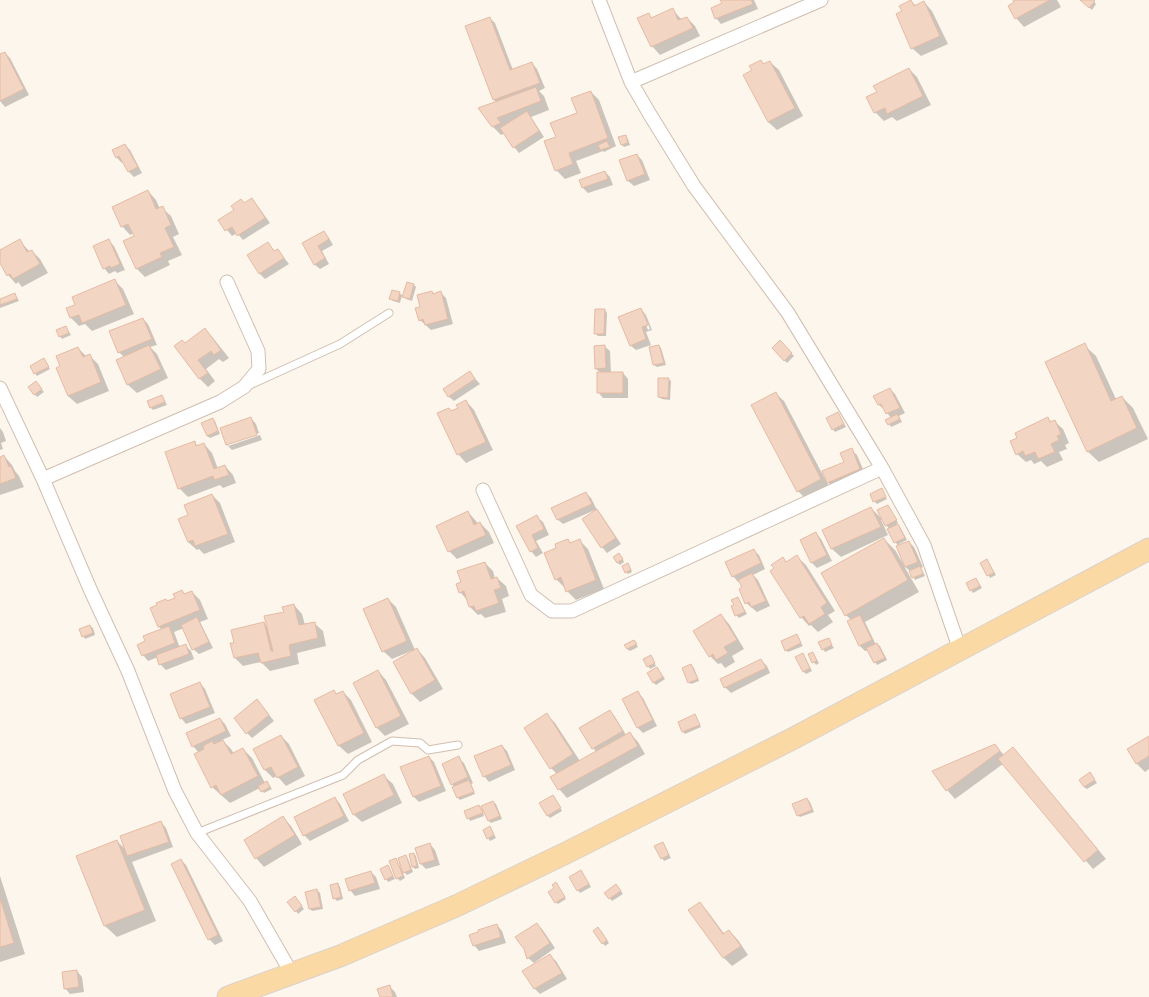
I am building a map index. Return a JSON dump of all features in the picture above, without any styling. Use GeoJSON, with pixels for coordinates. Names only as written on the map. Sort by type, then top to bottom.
{"type":"FeatureCollection","features":[{"type":"Feature","properties":{"kind":"main road"},"geometry":{"type":"LineString","coordinates":[[228,997],[340,956],[456,906],[644,814],[794,738],[1149,549]]}},
{"type":"Feature","properties":{"kind":"street"},"geometry":{"type":"LineString","coordinates":[[599,0],[632,82],[649,113],[694,186],[788,313],[882,468],[924,545],[960,650]]}},
{"type":"Feature","properties":{"kind":"street"},"geometry":{"type":"LineString","coordinates":[[632,82],[821,0]]}},
{"type":"Feature","properties":{"kind":"street"},"geometry":{"type":"LineString","coordinates":[[43,479],[220,402],[244,387],[258,369],[258,351],[227,282]]}},
{"type":"Feature","properties":{"kind":"street"},"geometry":{"type":"LineString","coordinates":[[0,388],[43,479],[90,590],[128,671],[175,790],[197,833],[250,901],[292,974]]}},
{"type":"Feature","properties":{"kind":"street"},"geometry":{"type":"LineString","coordinates":[[483,490],[531,595],[552,611],[572,610],[882,468]]}},
{"type":"Feature","properties":{"kind":"lane"},"geometry":{"type":"LineString","coordinates":[[244,387],[340,344],[389,313]]}},
{"type":"Feature","properties":{"kind":"lane"},"geometry":{"type":"LineString","coordinates":[[197,833],[343,775],[358,760],[392,741],[420,743],[428,750],[458,745]]}},
{"type":"Feature","properties":{"kind":"building"},"geometry":{"type":"Polygon","coordinates":[[[720,0],[751,0],[753,4],[715,19],[711,8],[722,3],[720,0]]]}},
{"type":"Feature","properties":{"kind":"building"},"geometry":{"type":"Polygon","coordinates":[[[911,0],[914,6],[924,1],[940,36],[911,49],[896,14],[902,11],[899,6],[911,0]]]}},
{"type":"Feature","properties":{"kind":"building"},"geometry":{"type":"Polygon","coordinates":[[[1013,0],[1050,0],[1015,19],[1008,6],[1014,2],[1013,0]]]}},
{"type":"Feature","properties":{"kind":"building"},"geometry":{"type":"Polygon","coordinates":[[[1080,0],[1093,0],[1095,1],[1089,8],[1080,0]]]}},
{"type":"Feature","properties":{"kind":"building"},"geometry":{"type":"Polygon","coordinates":[[[673,8],[678,20],[687,17],[693,28],[651,47],[637,18],[649,13],[651,18],[673,8]]]}},
{"type":"Feature","properties":{"kind":"building"},"geometry":{"type":"Polygon","coordinates":[[[490,17],[510,70],[532,62],[540,83],[493,100],[465,26],[490,17]]]}},
{"type":"Feature","properties":{"kind":"building"},"geometry":{"type":"Polygon","coordinates":[[[5,52],[24,89],[0,101],[0,54],[5,52]]]}},
{"type":"Feature","properties":{"kind":"building"},"geometry":{"type":"Polygon","coordinates":[[[761,60],[763,64],[770,61],[795,108],[768,122],[743,75],[752,70],[749,66],[761,60]]]}},
{"type":"Feature","properties":{"kind":"building"},"geometry":{"type":"Polygon","coordinates":[[[909,68],[923,96],[887,114],[885,108],[874,113],[866,97],[877,92],[873,86],[909,68]]]}},
{"type":"Feature","properties":{"kind":"building"},"geometry":{"type":"Polygon","coordinates":[[[536,87],[541,101],[497,118],[501,123],[492,127],[478,108],[536,87]]]}},
{"type":"Feature","properties":{"kind":"building"},"geometry":{"type":"Polygon","coordinates":[[[591,91],[608,138],[569,153],[573,164],[555,171],[544,141],[556,137],[550,123],[577,113],[571,98],[591,91]]]}},
{"type":"Feature","properties":{"kind":"building"},"geometry":{"type":"Polygon","coordinates":[[[527,111],[539,131],[513,148],[500,128],[527,111]]]}},
{"type":"Feature","properties":{"kind":"building"},"geometry":{"type":"Polygon","coordinates":[[[626,135],[628,143],[621,145],[618,137],[626,135]]]}},
{"type":"Feature","properties":{"kind":"building"},"geometry":{"type":"Polygon","coordinates":[[[607,141],[610,147],[600,150],[598,145],[607,141]]]}},
{"type":"Feature","properties":{"kind":"building"},"geometry":{"type":"Polygon","coordinates":[[[125,144],[138,167],[128,172],[119,156],[116,158],[112,150],[125,144]]]}},
{"type":"Feature","properties":{"kind":"building"},"geometry":{"type":"Polygon","coordinates":[[[637,154],[645,174],[627,181],[619,160],[637,154]]]}},
{"type":"Feature","properties":{"kind":"building"},"geometry":{"type":"Polygon","coordinates":[[[605,171],[608,179],[582,188],[579,180],[605,171]]]}},
{"type":"Feature","properties":{"kind":"building"},"geometry":{"type":"Polygon","coordinates":[[[148,190],[156,209],[163,206],[171,225],[165,228],[174,247],[160,253],[162,257],[136,269],[123,241],[134,236],[128,224],[121,227],[112,207],[148,190]]]}},
{"type":"Feature","properties":{"kind":"building"},"geometry":{"type":"Polygon","coordinates":[[[252,198],[265,218],[237,236],[232,227],[225,231],[218,220],[234,210],[231,206],[241,199],[244,203],[252,198]]]}},
{"type":"Feature","properties":{"kind":"building"},"geometry":{"type":"Polygon","coordinates":[[[324,231],[329,239],[318,246],[325,258],[314,265],[302,243],[324,231]]]}},
{"type":"Feature","properties":{"kind":"building"},"geometry":{"type":"Polygon","coordinates":[[[20,239],[27,252],[32,250],[40,264],[13,279],[10,274],[7,276],[0,263],[0,250],[20,239]]]}},
{"type":"Feature","properties":{"kind":"building"},"geometry":{"type":"Polygon","coordinates":[[[109,239],[120,264],[111,268],[110,266],[103,269],[93,246],[109,239]]]}},
{"type":"Feature","properties":{"kind":"building"},"geometry":{"type":"Polygon","coordinates":[[[268,242],[274,251],[278,249],[284,258],[259,274],[247,255],[268,242]]]}},
{"type":"Feature","properties":{"kind":"building"},"geometry":{"type":"Polygon","coordinates":[[[115,279],[126,305],[82,323],[79,315],[70,318],[66,308],[75,305],[72,297],[115,279]]]}},
{"type":"Feature","properties":{"kind":"building"},"geometry":{"type":"Polygon","coordinates":[[[407,282],[414,284],[410,299],[402,297],[407,282]]]}},
{"type":"Feature","properties":{"kind":"building"},"geometry":{"type":"Polygon","coordinates":[[[392,290],[400,292],[398,301],[389,299],[392,290]]]}},
{"type":"Feature","properties":{"kind":"building"},"geometry":{"type":"Polygon","coordinates":[[[432,291],[433,294],[441,291],[448,319],[425,325],[423,319],[419,321],[415,308],[420,307],[417,295],[432,291]]]}},
{"type":"Feature","properties":{"kind":"building"},"geometry":{"type":"Polygon","coordinates":[[[15,293],[17,299],[0,305],[0,299],[15,293]]]}},
{"type":"Feature","properties":{"kind":"building"},"geometry":{"type":"Polygon","coordinates":[[[641,308],[648,325],[642,327],[646,339],[630,346],[618,317],[641,308]]]}},
{"type":"Feature","properties":{"kind":"building"},"geometry":{"type":"Polygon","coordinates":[[[595,309],[605,309],[604,334],[594,334],[595,309]]]}},
{"type":"Feature","properties":{"kind":"building"},"geometry":{"type":"Polygon","coordinates":[[[143,318],[152,339],[118,353],[109,331],[143,318]]]}},
{"type":"Feature","properties":{"kind":"building"},"geometry":{"type":"Polygon","coordinates":[[[66,326],[69,333],[59,337],[56,330],[66,326]]]}},
{"type":"Feature","properties":{"kind":"building"},"geometry":{"type":"Polygon","coordinates":[[[205,328],[221,350],[214,355],[211,351],[198,360],[208,373],[199,379],[174,346],[182,340],[185,343],[205,328]]]}},
{"type":"Feature","properties":{"kind":"building"},"geometry":{"type":"Polygon","coordinates":[[[780,340],[792,353],[784,361],[772,348],[780,340]]]}},
{"type":"Feature","properties":{"kind":"building"},"geometry":{"type":"Polygon","coordinates":[[[1085,343],[1111,401],[1122,396],[1137,428],[1087,452],[1045,362],[1085,343]]]}},
{"type":"Feature","properties":{"kind":"building"},"geometry":{"type":"Polygon","coordinates":[[[149,345],[161,369],[127,385],[116,360],[149,345]]]}},
{"type":"Feature","properties":{"kind":"building"},"geometry":{"type":"Polygon","coordinates":[[[605,345],[606,368],[595,369],[594,346],[605,345]]]}},
{"type":"Feature","properties":{"kind":"building"},"geometry":{"type":"Polygon","coordinates":[[[659,345],[664,363],[653,365],[649,347],[659,345]]]}},
{"type":"Feature","properties":{"kind":"building"},"geometry":{"type":"Polygon","coordinates":[[[78,347],[83,357],[90,354],[101,382],[68,396],[56,368],[60,366],[56,356],[78,347]]]}},
{"type":"Feature","properties":{"kind":"building"},"geometry":{"type":"Polygon","coordinates":[[[44,358],[49,367],[34,374],[30,366],[44,358]]]}},
{"type":"Feature","properties":{"kind":"building"},"geometry":{"type":"Polygon","coordinates":[[[470,371],[475,379],[448,397],[443,389],[470,371]]]}},
{"type":"Feature","properties":{"kind":"building"},"geometry":{"type":"Polygon","coordinates":[[[597,372],[623,372],[623,393],[597,393],[597,372]]]}},
{"type":"Feature","properties":{"kind":"building"},"geometry":{"type":"Polygon","coordinates":[[[658,378],[669,378],[668,398],[658,397],[658,378]]]}},
{"type":"Feature","properties":{"kind":"building"},"geometry":{"type":"Polygon","coordinates":[[[36,381],[42,389],[34,395],[28,387],[36,381]]]}},
{"type":"Feature","properties":{"kind":"building"},"geometry":{"type":"Polygon","coordinates":[[[890,388],[900,408],[886,414],[881,404],[878,405],[873,396],[890,388]]]}},
{"type":"Feature","properties":{"kind":"building"},"geometry":{"type":"Polygon","coordinates":[[[776,392],[821,479],[797,492],[751,405],[776,392]]]}},
{"type":"Feature","properties":{"kind":"building"},"geometry":{"type":"Polygon","coordinates":[[[162,395],[165,402],[150,408],[147,401],[162,395]]]}},
{"type":"Feature","properties":{"kind":"building"},"geometry":{"type":"Polygon","coordinates":[[[466,400],[486,442],[457,455],[437,413],[449,408],[451,411],[458,408],[456,405],[466,400]]]}},
{"type":"Feature","properties":{"kind":"building"},"geometry":{"type":"Polygon","coordinates":[[[838,412],[844,424],[832,430],[826,418],[838,412]]]}},
{"type":"Feature","properties":{"kind":"building"},"geometry":{"type":"Polygon","coordinates":[[[897,414],[900,419],[888,425],[885,420],[897,414]]]}},
{"type":"Feature","properties":{"kind":"building"},"geometry":{"type":"Polygon","coordinates":[[[251,417],[257,435],[226,445],[220,428],[251,417]]]}},
{"type":"Feature","properties":{"kind":"building"},"geometry":{"type":"Polygon","coordinates":[[[1048,417],[1050,422],[1055,420],[1061,434],[1057,436],[1059,440],[1051,444],[1055,452],[1038,459],[1035,452],[1025,456],[1023,451],[1016,455],[1010,441],[1017,438],[1015,433],[1048,417]]]}},
{"type":"Feature","properties":{"kind":"building"},"geometry":{"type":"Polygon","coordinates":[[[213,418],[218,431],[207,436],[201,423],[213,418]]]}},
{"type":"Feature","properties":{"kind":"building"},"geometry":{"type":"Polygon","coordinates":[[[195,441],[196,446],[204,443],[214,469],[225,465],[229,475],[214,480],[213,476],[178,489],[165,452],[195,441]]]}},
{"type":"Feature","properties":{"kind":"building"},"geometry":{"type":"Polygon","coordinates":[[[852,448],[860,469],[827,483],[822,471],[844,462],[840,453],[852,448]]]}},
{"type":"Feature","properties":{"kind":"building"},"geometry":{"type":"Polygon","coordinates":[[[4,455],[16,478],[0,484],[0,457],[4,455]]]}},
{"type":"Feature","properties":{"kind":"building"},"geometry":{"type":"Polygon","coordinates":[[[882,488],[886,497],[873,502],[870,494],[882,488]]]}},
{"type":"Feature","properties":{"kind":"building"},"geometry":{"type":"Polygon","coordinates":[[[586,492],[592,504],[557,520],[551,508],[586,492]]]}},
{"type":"Feature","properties":{"kind":"building"},"geometry":{"type":"Polygon","coordinates":[[[212,494],[228,534],[195,546],[193,540],[188,542],[178,519],[188,515],[184,505],[212,494]]]}},
{"type":"Feature","properties":{"kind":"building"},"geometry":{"type":"Polygon","coordinates":[[[888,505],[897,520],[885,526],[877,510],[888,505]]]}},
{"type":"Feature","properties":{"kind":"building"},"geometry":{"type":"Polygon","coordinates":[[[871,507],[881,527],[831,549],[822,530],[871,507]]]}},
{"type":"Feature","properties":{"kind":"building"},"geometry":{"type":"Polygon","coordinates":[[[597,509],[616,538],[601,548],[582,519],[597,509]]]}},
{"type":"Feature","properties":{"kind":"building"},"geometry":{"type":"Polygon","coordinates":[[[468,511],[474,525],[480,522],[486,535],[448,552],[436,526],[468,511]]]}},
{"type":"Feature","properties":{"kind":"building"},"geometry":{"type":"Polygon","coordinates":[[[537,515],[544,529],[532,535],[538,548],[530,552],[516,526],[537,515]]]}},
{"type":"Feature","properties":{"kind":"building"},"geometry":{"type":"Polygon","coordinates":[[[898,524],[905,538],[894,543],[887,529],[898,524]]]}},
{"type":"Feature","properties":{"kind":"building"},"geometry":{"type":"Polygon","coordinates":[[[816,532],[827,555],[811,563],[800,540],[816,532]]]}},
{"type":"Feature","properties":{"kind":"building"},"geometry":{"type":"Polygon","coordinates":[[[884,538],[908,580],[845,616],[821,573],[884,538]]]}},
{"type":"Feature","properties":{"kind":"building"},"geometry":{"type":"Polygon","coordinates":[[[568,539],[570,543],[580,539],[596,580],[566,592],[561,577],[555,580],[544,553],[556,548],[555,544],[568,539]]]}},
{"type":"Feature","properties":{"kind":"building"},"geometry":{"type":"Polygon","coordinates":[[[909,541],[918,562],[905,567],[896,546],[909,541]]]}},
{"type":"Feature","properties":{"kind":"building"},"geometry":{"type":"Polygon","coordinates":[[[754,549],[761,563],[732,577],[725,562],[754,549]]]}},
{"type":"Feature","properties":{"kind":"building"},"geometry":{"type":"Polygon","coordinates":[[[619,553],[623,559],[617,563],[613,557],[619,553]]]}},
{"type":"Feature","properties":{"kind":"building"},"geometry":{"type":"Polygon","coordinates":[[[797,555],[827,603],[821,607],[825,614],[809,624],[804,616],[800,618],[770,571],[774,568],[771,565],[783,557],[786,562],[797,555]]]}},
{"type":"Feature","properties":{"kind":"building"},"geometry":{"type":"Polygon","coordinates":[[[987,559],[994,573],[987,576],[980,563],[987,559]]]}},
{"type":"Feature","properties":{"kind":"building"},"geometry":{"type":"Polygon","coordinates":[[[485,562],[491,579],[497,577],[501,588],[494,590],[499,603],[476,611],[474,606],[469,607],[464,591],[459,593],[456,584],[461,582],[457,571],[485,562]]]}},
{"type":"Feature","properties":{"kind":"building"},"geometry":{"type":"Polygon","coordinates":[[[628,563],[631,570],[625,573],[622,566],[628,563]]]}},
{"type":"Feature","properties":{"kind":"building"},"geometry":{"type":"Polygon","coordinates":[[[920,566],[923,574],[912,578],[909,571],[920,566]]]}},
{"type":"Feature","properties":{"kind":"building"},"geometry":{"type":"Polygon","coordinates":[[[752,573],[766,601],[751,607],[749,602],[745,604],[739,589],[742,587],[738,580],[752,573]]]}},
{"type":"Feature","properties":{"kind":"building"},"geometry":{"type":"Polygon","coordinates":[[[976,578],[980,586],[970,591],[966,583],[976,578]]]}},
{"type":"Feature","properties":{"kind":"building"},"geometry":{"type":"Polygon","coordinates":[[[182,590],[184,594],[192,591],[200,610],[158,627],[150,608],[157,605],[156,603],[166,599],[167,601],[175,598],[173,594],[182,590]]]}},
{"type":"Feature","properties":{"kind":"building"},"geometry":{"type":"Polygon","coordinates":[[[738,597],[745,612],[735,616],[731,606],[734,605],[731,600],[738,597]]]}},
{"type":"Feature","properties":{"kind":"building"},"geometry":{"type":"Polygon","coordinates":[[[388,598],[407,641],[382,652],[363,609],[388,598]]]}},
{"type":"Feature","properties":{"kind":"building"},"geometry":{"type":"Polygon","coordinates":[[[294,604],[299,625],[315,622],[318,638],[289,645],[291,656],[261,663],[258,653],[234,658],[230,643],[234,643],[231,630],[264,622],[271,651],[273,651],[264,616],[284,612],[282,607],[294,604]]]}},
{"type":"Feature","properties":{"kind":"building"},"geometry":{"type":"Polygon","coordinates":[[[721,614],[737,640],[724,647],[728,653],[716,660],[713,654],[709,657],[693,631],[721,614]]]}},
{"type":"Feature","properties":{"kind":"building"},"geometry":{"type":"Polygon","coordinates":[[[860,615],[872,640],[859,646],[847,621],[860,615]]]}},
{"type":"Feature","properties":{"kind":"building"},"geometry":{"type":"Polygon","coordinates":[[[197,617],[209,642],[192,650],[181,625],[197,617]]]}},
{"type":"Feature","properties":{"kind":"building"},"geometry":{"type":"Polygon","coordinates":[[[90,625],[93,633],[82,637],[79,629],[90,625]]]}},
{"type":"Feature","properties":{"kind":"building"},"geometry":{"type":"Polygon","coordinates":[[[169,626],[175,643],[142,656],[137,645],[145,641],[143,636],[169,626]]]}},
{"type":"Feature","properties":{"kind":"building"},"geometry":{"type":"Polygon","coordinates":[[[797,634],[801,643],[785,651],[781,641],[797,634]]]}},
{"type":"Feature","properties":{"kind":"building"},"geometry":{"type":"Polygon","coordinates":[[[829,638],[832,645],[822,650],[818,642],[829,638]]]}},
{"type":"Feature","properties":{"kind":"building"},"geometry":{"type":"Polygon","coordinates":[[[634,640],[637,644],[627,649],[624,645],[634,640]]]}},
{"type":"Feature","properties":{"kind":"building"},"geometry":{"type":"Polygon","coordinates":[[[877,643],[885,658],[874,663],[866,648],[877,643]]]}},
{"type":"Feature","properties":{"kind":"building"},"geometry":{"type":"Polygon","coordinates":[[[186,644],[189,654],[159,665],[156,655],[186,644]]]}},
{"type":"Feature","properties":{"kind":"building"},"geometry":{"type":"Polygon","coordinates":[[[417,648],[435,680],[411,694],[393,662],[417,648]]]}},
{"type":"Feature","properties":{"kind":"building"},"geometry":{"type":"Polygon","coordinates":[[[813,652],[817,661],[812,663],[808,654],[813,652]]]}},
{"type":"Feature","properties":{"kind":"building"},"geometry":{"type":"Polygon","coordinates":[[[803,653],[810,668],[803,672],[795,657],[803,653]]]}},
{"type":"Feature","properties":{"kind":"building"},"geometry":{"type":"Polygon","coordinates":[[[651,655],[655,663],[647,667],[643,659],[651,655]]]}},
{"type":"Feature","properties":{"kind":"building"},"geometry":{"type":"Polygon","coordinates":[[[761,659],[766,668],[724,688],[720,679],[761,659]]]}},
{"type":"Feature","properties":{"kind":"building"},"geometry":{"type":"Polygon","coordinates":[[[691,664],[698,679],[688,683],[682,668],[691,664]]]}},
{"type":"Feature","properties":{"kind":"building"},"geometry":{"type":"Polygon","coordinates":[[[657,667],[663,677],[653,683],[647,673],[657,667]]]}},
{"type":"Feature","properties":{"kind":"building"},"geometry":{"type":"Polygon","coordinates":[[[378,670],[401,716],[376,728],[353,683],[378,670]]]}},
{"type":"Feature","properties":{"kind":"building"},"geometry":{"type":"Polygon","coordinates":[[[200,682],[210,707],[180,719],[170,694],[200,682]]]}},
{"type":"Feature","properties":{"kind":"building"},"geometry":{"type":"Polygon","coordinates":[[[334,690],[336,694],[343,691],[364,733],[338,746],[314,700],[334,690]]]}},
{"type":"Feature","properties":{"kind":"building"},"geometry":{"type":"Polygon","coordinates":[[[638,691],[653,720],[637,728],[622,699],[638,691]]]}},
{"type":"Feature","properties":{"kind":"building"},"geometry":{"type":"Polygon","coordinates":[[[257,699],[269,715],[246,734],[234,718],[257,699]]]}},
{"type":"Feature","properties":{"kind":"building"},"geometry":{"type":"Polygon","coordinates":[[[610,710],[623,731],[592,749],[579,728],[610,710]]]}},
{"type":"Feature","properties":{"kind":"building"},"geometry":{"type":"Polygon","coordinates":[[[547,713],[573,754],[550,769],[524,728],[547,713]]]}},
{"type":"Feature","properties":{"kind":"building"},"geometry":{"type":"Polygon","coordinates":[[[695,714],[700,725],[682,732],[678,722],[695,714]]]}},
{"type":"Feature","properties":{"kind":"building"},"geometry":{"type":"Polygon","coordinates":[[[220,718],[226,731],[192,747],[186,733],[220,718]]]}},
{"type":"Feature","properties":{"kind":"building"},"geometry":{"type":"Polygon","coordinates":[[[630,732],[638,746],[558,790],[550,777],[630,732]]]}},
{"type":"Feature","properties":{"kind":"building"},"geometry":{"type":"Polygon","coordinates":[[[281,735],[298,767],[277,778],[271,767],[264,770],[253,749],[281,735]]]}},
{"type":"Feature","properties":{"kind":"building"},"geometry":{"type":"Polygon","coordinates":[[[1149,736],[1149,756],[1136,764],[1127,749],[1149,736]]]}},
{"type":"Feature","properties":{"kind":"building"},"geometry":{"type":"Polygon","coordinates":[[[223,740],[231,754],[243,748],[258,776],[221,795],[216,785],[211,788],[194,754],[204,749],[203,746],[212,741],[214,744],[223,740]]]}},
{"type":"Feature","properties":{"kind":"building"},"geometry":{"type":"Polygon","coordinates":[[[995,744],[1000,751],[946,791],[932,771],[995,744]]]}},
{"type":"Feature","properties":{"kind":"building"},"geometry":{"type":"Polygon","coordinates":[[[502,745],[511,765],[483,777],[474,756],[502,745]]]}},
{"type":"Feature","properties":{"kind":"building"},"geometry":{"type":"Polygon","coordinates":[[[1013,747],[1098,850],[1084,862],[998,759],[1013,747]]]}},
{"type":"Feature","properties":{"kind":"building"},"geometry":{"type":"Polygon","coordinates":[[[429,756],[441,786],[413,797],[400,767],[429,756]]]}},
{"type":"Feature","properties":{"kind":"building"},"geometry":{"type":"Polygon","coordinates":[[[459,756],[468,777],[451,785],[442,764],[459,756]]]}},
{"type":"Feature","properties":{"kind":"building"},"geometry":{"type":"Polygon","coordinates":[[[1090,772],[1095,780],[1084,787],[1079,780],[1090,772]]]}},
{"type":"Feature","properties":{"kind":"building"},"geometry":{"type":"Polygon","coordinates":[[[384,774],[394,795],[353,815],[343,794],[384,774]]]}},
{"type":"Feature","properties":{"kind":"building"},"geometry":{"type":"Polygon","coordinates":[[[469,780],[474,792],[457,798],[452,787],[469,780]]]}},
{"type":"Feature","properties":{"kind":"building"},"geometry":{"type":"Polygon","coordinates":[[[267,781],[270,787],[261,792],[258,786],[267,781]]]}},
{"type":"Feature","properties":{"kind":"building"},"geometry":{"type":"Polygon","coordinates":[[[553,795],[561,808],[547,816],[539,803],[553,795]]]}},
{"type":"Feature","properties":{"kind":"building"},"geometry":{"type":"Polygon","coordinates":[[[335,797],[344,816],[303,836],[294,817],[335,797]]]}},
{"type":"Feature","properties":{"kind":"building"},"geometry":{"type":"Polygon","coordinates":[[[807,798],[812,810],[797,816],[792,804],[807,798]]]}},
{"type":"Feature","properties":{"kind":"building"},"geometry":{"type":"Polygon","coordinates":[[[493,801],[500,816],[488,821],[481,806],[493,801]]]}},
{"type":"Feature","properties":{"kind":"building"},"geometry":{"type":"Polygon","coordinates":[[[479,805],[483,813],[467,819],[464,811],[479,805]]]}},
{"type":"Feature","properties":{"kind":"building"},"geometry":{"type":"Polygon","coordinates":[[[283,816],[295,835],[255,859],[244,840],[283,816]]]}},
{"type":"Feature","properties":{"kind":"building"},"geometry":{"type":"Polygon","coordinates":[[[161,821],[169,842],[127,856],[120,836],[161,821]]]}},
{"type":"Feature","properties":{"kind":"building"},"geometry":{"type":"Polygon","coordinates":[[[490,826],[494,835],[487,839],[483,830],[490,826]]]}},
{"type":"Feature","properties":{"kind":"building"},"geometry":{"type":"Polygon","coordinates":[[[117,840],[145,910],[104,926],[76,856],[117,840]]]}},
{"type":"Feature","properties":{"kind":"building"},"geometry":{"type":"Polygon","coordinates":[[[663,842],[669,855],[661,859],[654,846],[663,842]]]}},
{"type":"Feature","properties":{"kind":"building"},"geometry":{"type":"Polygon","coordinates":[[[430,843],[435,860],[420,864],[415,848],[430,843]]]}},
{"type":"Feature","properties":{"kind":"building"},"geometry":{"type":"Polygon","coordinates":[[[414,853],[417,866],[412,867],[409,854],[414,853]]]}},
{"type":"Feature","properties":{"kind":"building"},"geometry":{"type":"Polygon","coordinates":[[[406,855],[411,870],[403,873],[398,858],[406,855]]]}},
{"type":"Feature","properties":{"kind":"building"},"geometry":{"type":"Polygon","coordinates":[[[396,858],[403,876],[396,879],[389,861],[396,858]]]}},
{"type":"Feature","properties":{"kind":"building"},"geometry":{"type":"Polygon","coordinates":[[[181,859],[218,935],[208,940],[171,864],[181,859]]]}},
{"type":"Feature","properties":{"kind":"building"},"geometry":{"type":"Polygon","coordinates":[[[388,865],[393,876],[385,880],[380,869],[388,865]]]}},
{"type":"Feature","properties":{"kind":"building"},"geometry":{"type":"Polygon","coordinates":[[[581,870],[589,884],[577,891],[569,877],[581,870]]]}},
{"type":"Feature","properties":{"kind":"building"},"geometry":{"type":"Polygon","coordinates":[[[371,871],[375,883],[349,891],[345,879],[371,871]]]}},
{"type":"Feature","properties":{"kind":"building"},"geometry":{"type":"Polygon","coordinates":[[[556,882],[565,897],[555,903],[548,892],[554,888],[552,885],[556,882]]]}},
{"type":"Feature","properties":{"kind":"building"},"geometry":{"type":"Polygon","coordinates":[[[338,883],[341,897],[333,899],[330,885],[338,883]]]}},
{"type":"Feature","properties":{"kind":"building"},"geometry":{"type":"Polygon","coordinates":[[[616,884],[621,891],[609,899],[604,893],[616,884]]]}},
{"type":"Feature","properties":{"kind":"building"},"geometry":{"type":"Polygon","coordinates":[[[317,889],[321,907],[309,909],[305,892],[317,889]]]}},
{"type":"Feature","properties":{"kind":"building"},"geometry":{"type":"Polygon","coordinates":[[[295,896],[302,906],[295,912],[287,902],[295,896]]]}},
{"type":"Feature","properties":{"kind":"building"},"geometry":{"type":"Polygon","coordinates":[[[0,898],[14,943],[0,947],[0,898]]]}},
{"type":"Feature","properties":{"kind":"building"},"geometry":{"type":"Polygon","coordinates":[[[700,902],[723,934],[729,930],[741,946],[723,958],[688,910],[700,902]]]}},
{"type":"Feature","properties":{"kind":"building"},"geometry":{"type":"Polygon","coordinates":[[[537,923],[550,943],[527,959],[524,949],[515,937],[537,923]]]}},
{"type":"Feature","properties":{"kind":"building"},"geometry":{"type":"Polygon","coordinates":[[[497,924],[501,937],[473,946],[469,935],[478,932],[478,930],[497,924]]]}},
{"type":"Feature","properties":{"kind":"building"},"geometry":{"type":"Polygon","coordinates":[[[598,927],[607,940],[602,944],[593,931],[598,927]]]}},
{"type":"Feature","properties":{"kind":"building"},"geometry":{"type":"Polygon","coordinates":[[[550,954],[562,973],[534,989],[522,971],[550,954]]]}},
{"type":"Feature","properties":{"kind":"building"},"geometry":{"type":"Polygon","coordinates":[[[77,970],[79,987],[64,989],[62,972],[77,970]]]}},
{"type":"Feature","properties":{"kind":"building"},"geometry":{"type":"Polygon","coordinates":[[[390,985],[393,997],[380,997],[377,989],[390,985]]]}}]}
